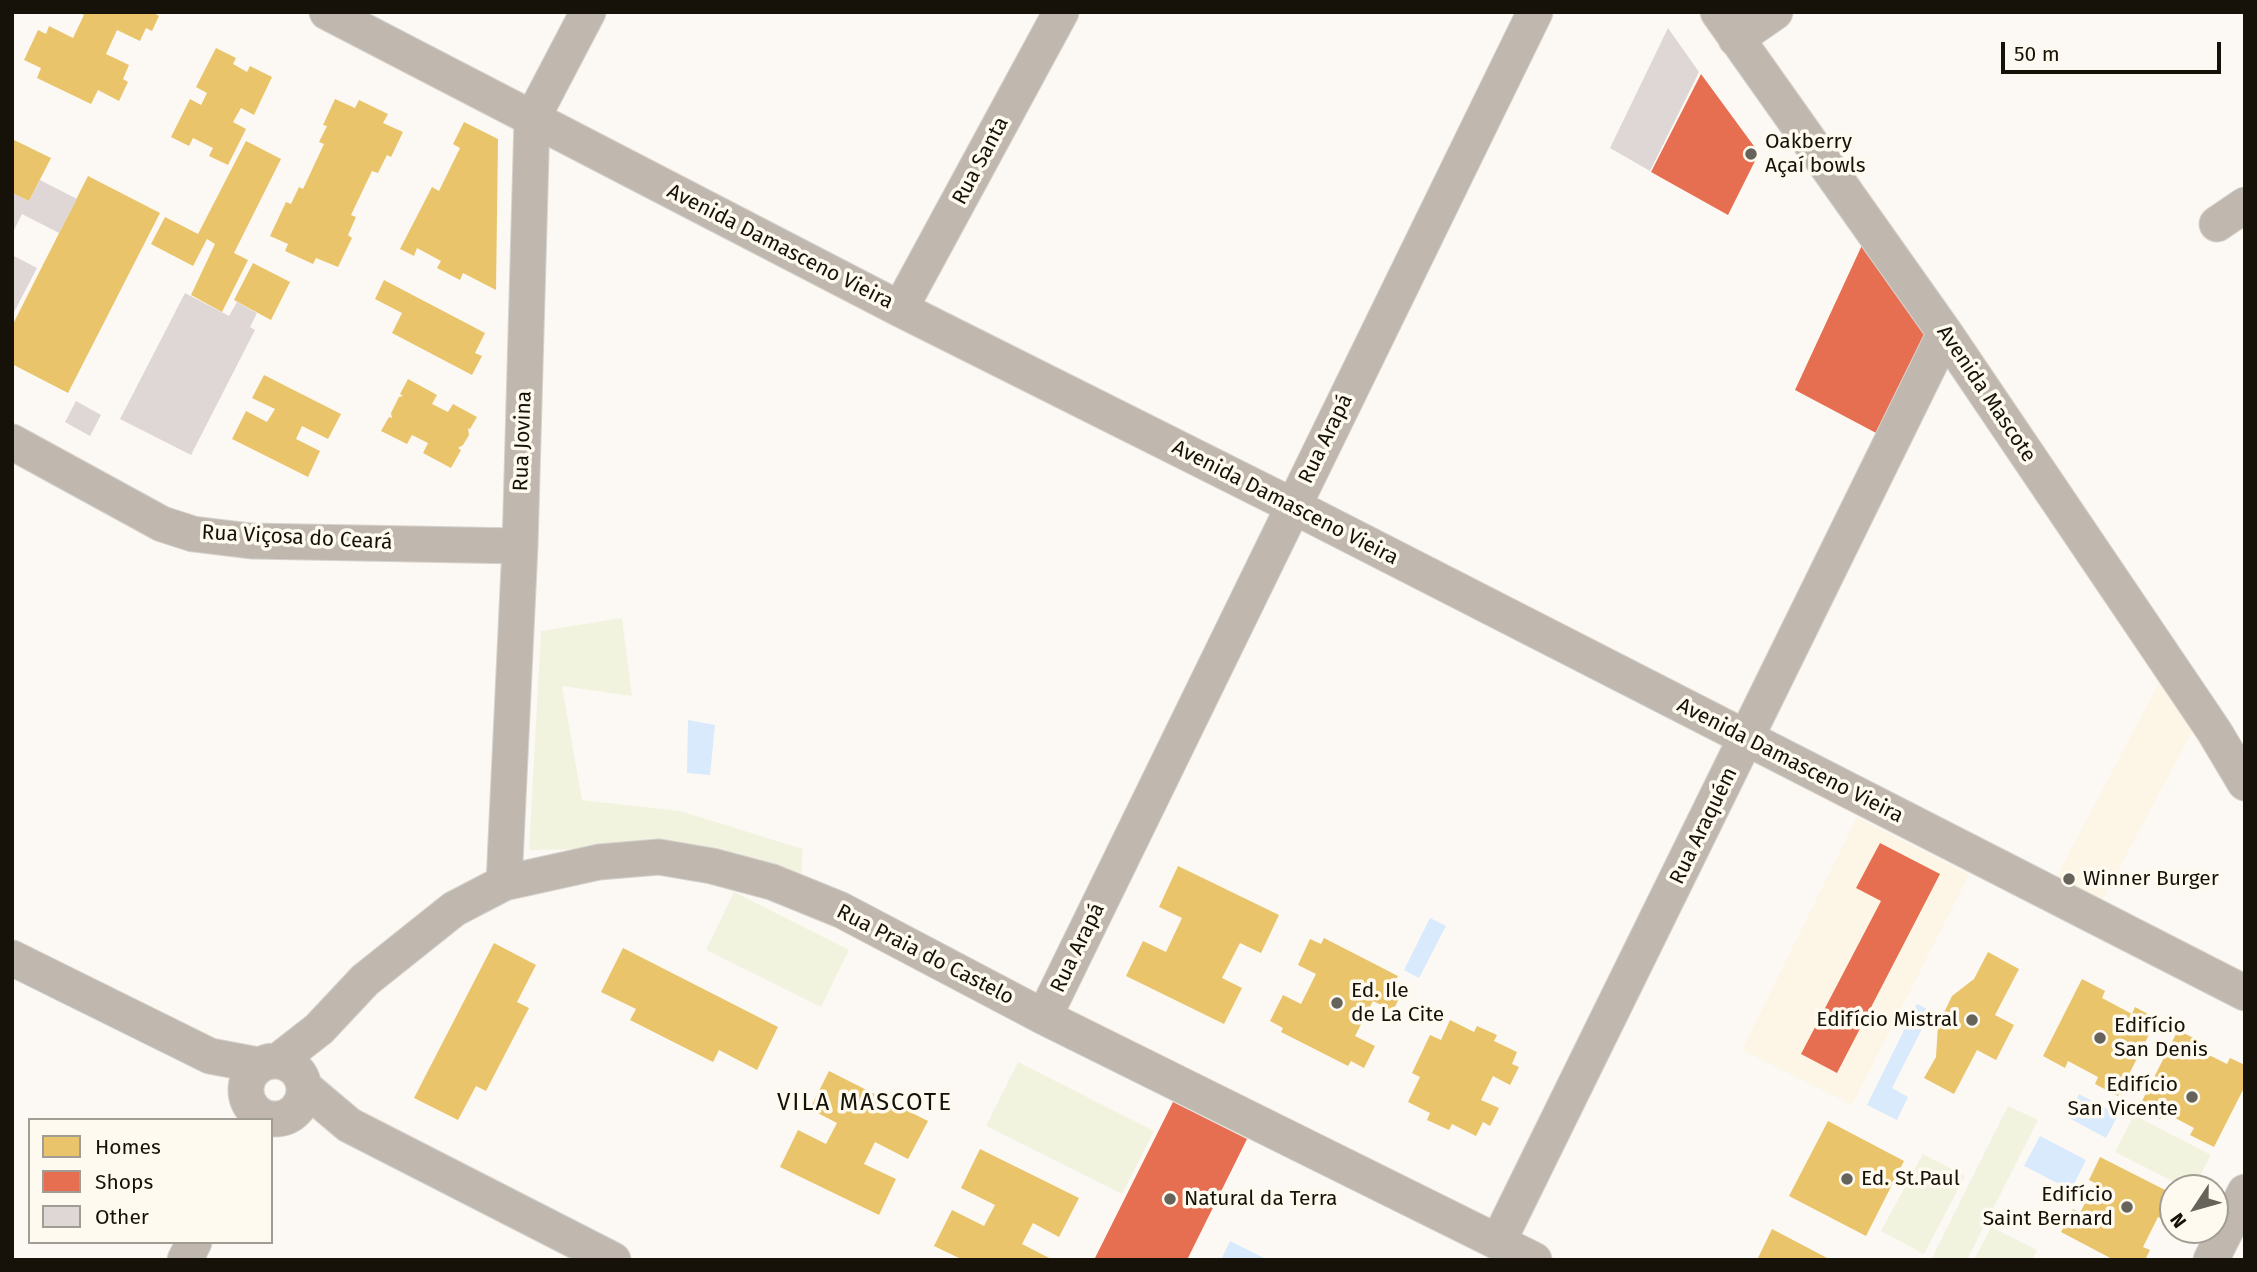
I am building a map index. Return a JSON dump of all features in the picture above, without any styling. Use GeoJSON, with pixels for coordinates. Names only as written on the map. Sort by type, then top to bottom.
{"type":"FeatureCollection","features":[{"type":"Feature","properties":{"kind":"street","name":"Avenida Damasceno Vieira"},"geometry":{"type":"LineString","coordinates":[[327,12],[900,309],[1293,506],[2245,993]]}},
{"type":"Feature","properties":{"kind":"street","name":"Rua Jovina"},"geometry":{"type":"LineString","coordinates":[[504,883],[520,546],[532,119],[588,12]]}},
{"type":"Feature","properties":{"kind":"street","name":"Rua Santa"},"geometry":{"type":"LineString","coordinates":[[900,309],[1061,12]]}},
{"type":"Feature","properties":{"kind":"street","name":"Rua Arapá"},"geometry":{"type":"LineString","coordinates":[[1044,1017],[1535,12]]}},
{"type":"Feature","properties":{"kind":"street"},"geometry":{"type":"LineString","coordinates":[[1727,26],[1775,12]]}},
{"type":"Feature","properties":{"kind":"street","name":"Avenida Mascote"},"geometry":{"type":"LineString","coordinates":[[1727,26],[1945,334],[2214,731],[2245,783]]}},
{"type":"Feature","properties":{"kind":"street","name":"Rua Araquém"},"geometry":{"type":"LineString","coordinates":[[1499,1242],[1945,334]]}},
{"type":"Feature","properties":{"kind":"street","name":"Rua Viçosa do Ceará"},"geometry":{"type":"LineString","coordinates":[[12,442],[162,524],[193,534],[251,541],[520,546]]}},
{"type":"Feature","properties":{"kind":"street","name":"Rua Praia do Castelo"},"geometry":{"type":"LineString","coordinates":[[272,1097],[319,1029],[365,980],[454,909],[504,883],[599,862],[659,856],[712,866],[772,882],[841,910],[1044,1017],[1534,1260]]}},
{"type":"Feature","properties":{"kind":"street"},"geometry":{"type":"LineString","coordinates":[[12,958],[210,1056],[272,1097],[349,1125],[613,1260]]}},
{"type":"Feature","properties":{"kind":"street"},"geometry":{"type":"LineString","coordinates":[[2211,1260],[2245,1192]]}},
{"type":"Feature","properties":{"kind":"street"},"geometry":{"type":"LineString","coordinates":[[185,1260],[193,1244]]}},
{"type":"Feature","properties":{"kind":"shaded area"},"geometry":{"type":"Polygon","coordinates":[[[2161,679],[2194,728],[2101,902],[2056,878],[2161,679]]]}},
{"type":"Feature","properties":{"kind":"shaded area"},"geometry":{"type":"Polygon","coordinates":[[[1857,817],[1969,875],[1852,1105],[1742,1050],[1857,817]]]}},
{"type":"Feature","properties":{"kind":"green space"},"geometry":{"type":"Polygon","coordinates":[[[622,618],[632,696],[562,686],[582,800],[680,811],[803,849],[801,876],[597,849],[529,850],[541,631],[622,618]]]}},
{"type":"Feature","properties":{"kind":"green space"},"geometry":{"type":"Polygon","coordinates":[[[734,892],[849,950],[821,1007],[706,950],[734,892]]]}},
{"type":"Feature","properties":{"kind":"green space"},"geometry":{"type":"Polygon","coordinates":[[[1018,1062],[1154,1131],[1122,1194],[986,1126],[1018,1062]]]}},
{"type":"Feature","properties":{"kind":"green space"},"geometry":{"type":"Polygon","coordinates":[[[2008,1106],[2038,1120],[1967,1260],[1931,1260],[2008,1106]]]}},
{"type":"Feature","properties":{"kind":"green space"},"geometry":{"type":"Polygon","coordinates":[[[2134,1115],[2211,1155],[2201,1174],[2159,1174],[2115,1152],[2134,1115]]]}},
{"type":"Feature","properties":{"kind":"green space"},"geometry":{"type":"Polygon","coordinates":[[[1923,1154],[1965,1176],[1924,1254],[1881,1231],[1923,1154]]]}},
{"type":"Feature","properties":{"kind":"green space"},"geometry":{"type":"Polygon","coordinates":[[[1991,1227],[2037,1250],[2032,1260],[1974,1260],[1991,1227]]]}},
{"type":"Feature","properties":{"kind":"water"},"geometry":{"type":"Polygon","coordinates":[[[688,720],[715,725],[710,775],[687,773],[688,720]]]}},
{"type":"Feature","properties":{"kind":"water"},"geometry":{"type":"Polygon","coordinates":[[[1430,918],[1446,926],[1419,978],[1404,970],[1430,918]]]}},
{"type":"Feature","properties":{"kind":"water"},"geometry":{"type":"Polygon","coordinates":[[[1917,1004],[1931,1011],[1892,1088],[1908,1097],[1897,1120],[1867,1105],[1917,1004]]]}},
{"type":"Feature","properties":{"kind":"water"},"geometry":{"type":"Polygon","coordinates":[[[2079,1094],[2118,1115],[2106,1138],[2067,1117],[2079,1094]]]}},
{"type":"Feature","properties":{"kind":"water"},"geometry":{"type":"Polygon","coordinates":[[[2040,1136],[2086,1160],[2071,1190],[2024,1166],[2040,1136]]]}},
{"type":"Feature","properties":{"kind":"water"},"geometry":{"type":"Polygon","coordinates":[[[1230,1241],[1266,1259],[1221,1260],[1230,1241]]]}},
{"type":"Feature","properties":{"kind":"building: Homes"},"geometry":{"type":"Polygon","coordinates":[[[78,12],[152,12],[159,16],[152,31],[146,28],[140,41],[117,30],[106,54],[129,65],[123,79],[128,82],[119,101],[98,90],[91,104],[37,78],[41,68],[24,60],[38,30],[46,34],[49,26],[73,38],[84,15],[78,12]]]}},
{"type":"Feature","properties":{"kind":"building: Homes"},"geometry":{"type":"Polygon","coordinates":[[[216,48],[236,58],[233,64],[247,72],[250,66],[272,77],[254,115],[241,108],[233,122],[246,129],[228,165],[209,156],[213,148],[193,138],[189,146],[171,137],[190,99],[201,105],[207,93],[196,87],[216,48]]]}},
{"type":"Feature","properties":{"kind":"building: Homes"},"geometry":{"type":"Polygon","coordinates":[[[335,99],[355,108],[359,100],[388,114],[383,123],[403,132],[391,157],[387,155],[378,173],[372,171],[351,215],[356,217],[348,235],[352,238],[338,267],[316,258],[313,264],[285,251],[288,244],[270,236],[286,202],[291,204],[299,187],[303,189],[324,144],[319,142],[327,126],[323,125],[335,99]]]}},
{"type":"Feature","properties":{"kind":"building: Homes"},"geometry":{"type":"Polygon","coordinates":[[[464,122],[498,139],[496,290],[463,273],[460,280],[437,268],[441,261],[417,248],[414,256],[400,249],[432,187],[439,191],[460,148],[453,144],[464,122]]]}},
{"type":"Feature","properties":{"kind":"building: Homes"},"geometry":{"type":"Polygon","coordinates":[[[12,139],[51,158],[29,201],[12,193],[12,139]]]}},
{"type":"Feature","properties":{"kind":"building: Homes"},"geometry":{"type":"Polygon","coordinates":[[[246,141],[281,159],[234,253],[248,260],[222,312],[191,295],[215,244],[207,239],[193,266],[151,244],[165,217],[198,234],[246,141]]]}},
{"type":"Feature","properties":{"kind":"building: Homes"},"geometry":{"type":"Polygon","coordinates":[[[88,176],[160,213],[68,393],[12,364],[12,326],[88,176]]]}},
{"type":"Feature","properties":{"kind":"building: Homes"},"geometry":{"type":"Polygon","coordinates":[[[253,263],[290,282],[271,320],[234,300],[253,263]]]}},
{"type":"Feature","properties":{"kind":"building: Homes"},"geometry":{"type":"Polygon","coordinates":[[[384,280],[485,333],[475,353],[482,356],[472,375],[392,333],[402,313],[375,299],[384,280]]]}},
{"type":"Feature","properties":{"kind":"building: Homes"},"geometry":{"type":"Polygon","coordinates":[[[264,375],[341,414],[328,439],[302,426],[296,439],[320,451],[308,477],[232,439],[246,411],[267,422],[275,409],[252,398],[264,375]]]}},
{"type":"Feature","properties":{"kind":"building: Homes"},"geometry":{"type":"Polygon","coordinates":[[[408,379],[437,395],[432,404],[448,412],[453,404],[477,417],[470,429],[468,428],[469,435],[458,448],[461,450],[451,468],[423,453],[428,443],[412,435],[407,444],[381,431],[389,417],[392,418],[391,413],[399,397],[403,396],[400,394],[408,379]]]}},
{"type":"Feature","properties":{"kind":"building: Homes"},"geometry":{"type":"Polygon","coordinates":[[[1178,866],[1279,915],[1261,953],[1240,943],[1222,978],[1242,988],[1224,1024],[1126,976],[1143,941],[1166,952],[1182,918],[1159,907],[1178,866]]]}},
{"type":"Feature","properties":{"kind":"building: Homes","name":"Ed. Ile de La Cite"},"geometry":{"type":"Polygon","coordinates":[[[1324,938],[1398,976],[1395,981],[1405,986],[1393,1011],[1373,1001],[1355,1036],[1375,1046],[1364,1068],[1351,1061],[1348,1066],[1281,1032],[1283,1028],[1270,1021],[1283,995],[1301,1004],[1316,974],[1298,965],[1310,939],[1321,944],[1324,938]]]}},
{"type":"Feature","properties":{"kind":"building: Homes"},"geometry":{"type":"Polygon","coordinates":[[[494,943],[536,965],[517,1002],[529,1008],[486,1091],[476,1086],[458,1120],[414,1098],[494,943]]]}},
{"type":"Feature","properties":{"kind":"building: Homes"},"geometry":{"type":"Polygon","coordinates":[[[623,948],[778,1027],[757,1070],[719,1050],[713,1062],[630,1020],[636,1009],[601,992],[623,948]]]}},
{"type":"Feature","properties":{"kind":"building: Homes","name":"Edifício Mistral"},"geometry":{"type":"Polygon","coordinates":[[[1988,952],[2019,969],[1995,1015],[2014,1025],[1996,1060],[1977,1050],[1954,1094],[1924,1078],[1936,1057],[1938,1025],[1952,996],[1974,979],[1988,952]]]}},
{"type":"Feature","properties":{"kind":"building: Homes","name":"Edifício San Denis"},"geometry":{"type":"Polygon","coordinates":[[[2082,979],[2105,991],[2102,998],[2132,1014],[2135,1007],[2157,1019],[2118,1096],[2095,1084],[2098,1077],[2068,1061],[2065,1068],[2043,1056],[2082,979]]]}},
{"type":"Feature","properties":{"kind":"building: Homes"},"geometry":{"type":"Polygon","coordinates":[[[1450,1020],[1474,1032],[1477,1026],[1497,1035],[1494,1041],[1517,1052],[1512,1064],[1519,1067],[1510,1085],[1493,1076],[1481,1100],[1499,1108],[1490,1126],[1483,1122],[1476,1136],[1452,1124],[1449,1130],[1427,1120],[1430,1113],[1408,1102],[1420,1077],[1412,1073],[1430,1035],[1441,1040],[1450,1020]]]}},
{"type":"Feature","properties":{"kind":"building: Homes","name":"Edifício San Vicente"},"geometry":{"type":"Polygon","coordinates":[[[2178,1030],[2201,1042],[2197,1049],[2227,1064],[2230,1058],[2245,1065],[2245,1086],[2214,1147],[2190,1135],[2194,1128],[2164,1112],[2160,1119],[2139,1107],[2178,1030]]]}},
{"type":"Feature","properties":{"kind":"building: Homes"},"geometry":{"type":"Polygon","coordinates":[[[829,1071],[928,1121],[908,1159],[875,1142],[864,1164],[896,1179],[879,1215],[780,1167],[798,1130],[826,1144],[837,1123],[810,1109],[829,1071]]]}},
{"type":"Feature","properties":{"kind":"building: Homes","name":"Ed. St.Paul"},"geometry":{"type":"Polygon","coordinates":[[[1828,1121],[1904,1161],[1866,1236],[1789,1196],[1828,1121]]]}},
{"type":"Feature","properties":{"kind":"building: Homes"},"geometry":{"type":"Polygon","coordinates":[[[980,1149],[1079,1198],[1059,1237],[1033,1223],[1022,1244],[1053,1260],[963,1260],[934,1246],[952,1210],[984,1226],[995,1205],[961,1188],[980,1149]]]}},
{"type":"Feature","properties":{"kind":"building: Homes","name":"Edifício Saint Bernard"},"geometry":{"type":"Polygon","coordinates":[[[2100,1157],[2159,1187],[2159,1218],[2143,1247],[2150,1250],[2145,1260],[2114,1260],[2061,1232],[2073,1209],[2080,1213],[2095,1183],[2089,1180],[2100,1157]]]}},
{"type":"Feature","properties":{"kind":"building: Homes"},"geometry":{"type":"Polygon","coordinates":[[[1772,1229],[1831,1260],[1757,1260],[1772,1229]]]}},
{"type":"Feature","properties":{"kind":"building: Shops"},"geometry":{"type":"Polygon","coordinates":[[[1701,74],[1759,153],[1728,215],[1651,172],[1701,74]]]}},
{"type":"Feature","properties":{"kind":"building: Shops"},"geometry":{"type":"Polygon","coordinates":[[[1863,243],[1926,334],[1878,434],[1795,390],[1863,243]]]}},
{"type":"Feature","properties":{"kind":"building: Shops"},"geometry":{"type":"Polygon","coordinates":[[[1880,843],[1940,874],[1837,1073],[1801,1054],[1881,901],[1856,888],[1880,843]]]}},
{"type":"Feature","properties":{"kind":"building: Shops","name":"Natural da Terra"},"geometry":{"type":"Polygon","coordinates":[[[1173,1102],[1247,1139],[1187,1260],[1094,1260],[1173,1102]]]}},
{"type":"Feature","properties":{"kind":"building: Other"},"geometry":{"type":"Polygon","coordinates":[[[1668,28],[1699,72],[1650,171],[1610,148],[1668,28]]]}},
{"type":"Feature","properties":{"kind":"building: Other"},"geometry":{"type":"Polygon","coordinates":[[[40,180],[77,199],[59,233],[22,214],[12,234],[12,193],[29,201],[40,180]]]}},
{"type":"Feature","properties":{"kind":"building: Other"},"geometry":{"type":"Polygon","coordinates":[[[12,255],[37,268],[12,316],[12,255]]]}},
{"type":"Feature","properties":{"kind":"building: Other"},"geometry":{"type":"Polygon","coordinates":[[[185,293],[229,316],[237,302],[257,313],[250,327],[255,330],[191,455],[120,419],[185,293]]]}},
{"type":"Feature","properties":{"kind":"building: Other"},"geometry":{"type":"Polygon","coordinates":[[[76,401],[101,415],[90,436],[65,422],[76,401]]]}},
{"type":"Feature","properties":{"kind":"place","name":"Oakberry Açaí bowls"},"geometry":{"type":"Point","coordinates":[1751,154]}},
{"type":"Feature","properties":{"kind":"place","name":"Winner Burger"},"geometry":{"type":"Point","coordinates":[2069,879]}},
{"type":"Feature","properties":{"kind":"place","name":"Ed. Ile de La Cite"},"geometry":{"type":"Point","coordinates":[1337,1003]}},
{"type":"Feature","properties":{"kind":"place","name":"Edifício Mistral"},"geometry":{"type":"Point","coordinates":[1972,1020]}},
{"type":"Feature","properties":{"kind":"place","name":"Edifício San Denis"},"geometry":{"type":"Point","coordinates":[2100,1038]}},
{"type":"Feature","properties":{"kind":"place","name":"Edifício San Vicente"},"geometry":{"type":"Point","coordinates":[2192,1097]}},
{"type":"Feature","properties":{"kind":"place","name":"Ed. St.Paul"},"geometry":{"type":"Point","coordinates":[1847,1179]}},
{"type":"Feature","properties":{"kind":"place","name":"Natural da Terra"},"geometry":{"type":"Point","coordinates":[1170,1199]}},
{"type":"Feature","properties":{"kind":"place","name":"Edifício Saint Bernard"},"geometry":{"type":"Point","coordinates":[2127,1207]}},
{"type":"Feature","properties":{"kind":"district","name":"VILA MASCOTE"},"geometry":{"type":"Point","coordinates":[865,1103]}}]}
